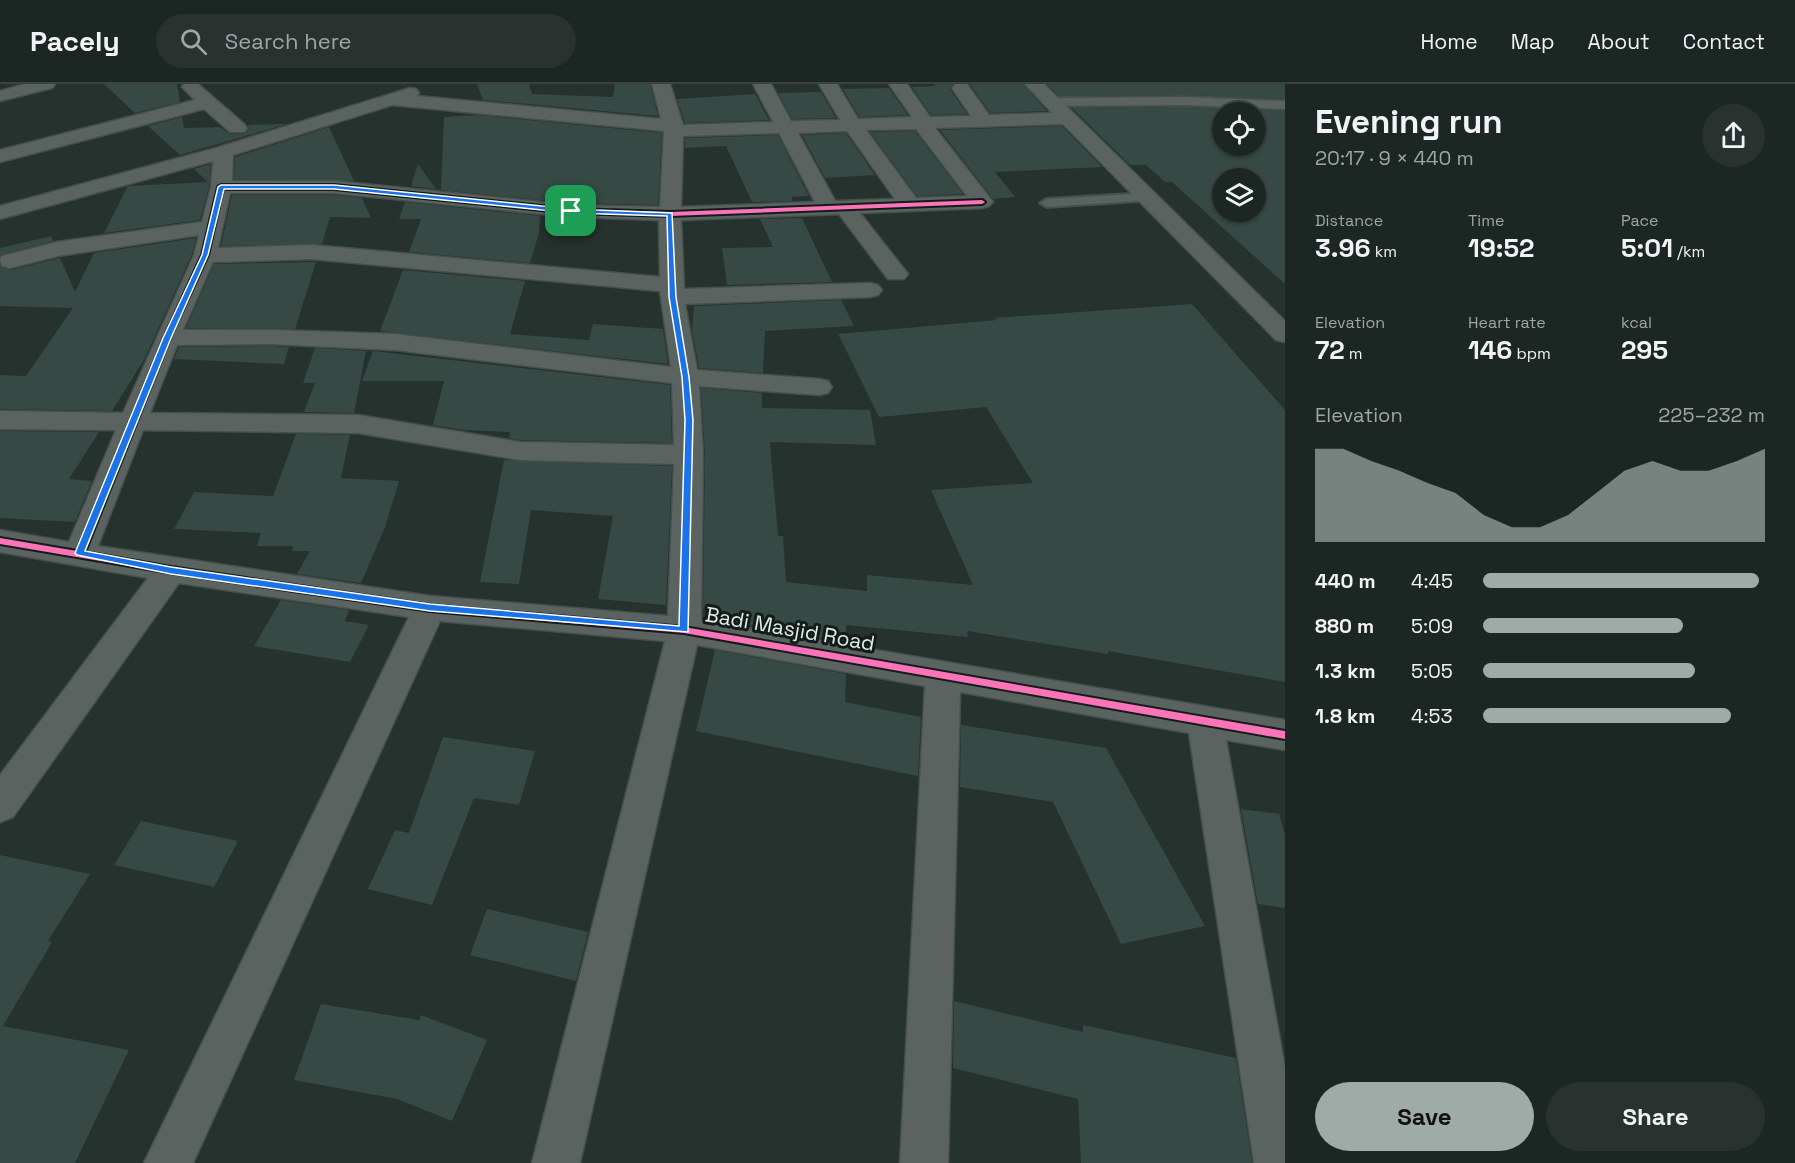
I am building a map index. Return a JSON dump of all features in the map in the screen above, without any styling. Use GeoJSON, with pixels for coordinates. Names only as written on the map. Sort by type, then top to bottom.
{"type":"FeatureCollection","features":[{"type":"Feature","properties":{"kind":"street"},"geometry":{"type":"LineString","coordinates":[[0,96],[45,84]]}},
{"type":"Feature","properties":{"kind":"street"},"geometry":{"type":"LineString","coordinates":[[188,84],[237,128]]}},
{"type":"Feature","properties":{"kind":"street"},"geometry":{"type":"LineString","coordinates":[[0,213],[223,152],[441,84]]}},
{"type":"Feature","properties":{"kind":"street"},"geometry":{"type":"LineString","coordinates":[[556,1163],[684,630],[689,455],[686,377],[672,291],[670,214],[674,128],[661,84]]}},
{"type":"Feature","properties":{"kind":"street"},"geometry":{"type":"LineString","coordinates":[[762,84],[784,127],[837,208],[896,274]]}},
{"type":"Feature","properties":{"kind":"street"},"geometry":{"type":"LineString","coordinates":[[828,84],[852,125],[911,206]]}},
{"type":"Feature","properties":{"kind":"street"},"geometry":{"type":"LineString","coordinates":[[221,187],[334,187],[571,211],[670,214],[982,202],[921,122],[921,116],[898,84]]}},
{"type":"Feature","properties":{"kind":"street"},"geometry":{"type":"LineString","coordinates":[[1034,84],[1285,335]]}},
{"type":"Feature","properties":{"kind":"street"},"geometry":{"type":"LineString","coordinates":[[961,88],[983,120]]}},
{"type":"Feature","properties":{"kind":"street"},"geometry":{"type":"LineString","coordinates":[[390,99],[674,128],[1068,118]]}},
{"type":"Feature","properties":{"kind":"street"},"geometry":{"type":"LineString","coordinates":[[0,156],[208,102]]}},
{"type":"Feature","properties":{"kind":"street"},"geometry":{"type":"LineString","coordinates":[[80,553],[167,338],[205,255],[221,187],[223,152]]}},
{"type":"Feature","properties":{"kind":"street"},"geometry":{"type":"LineString","coordinates":[[10,261],[57,249],[211,227]]}},
{"type":"Feature","properties":{"kind":"street"},"geometry":{"type":"LineString","coordinates":[[205,255],[312,252],[408,259],[672,291],[870,290]]}},
{"type":"Feature","properties":{"kind":"street"},"geometry":{"type":"LineString","coordinates":[[1257,307],[1285,304]]}},
{"type":"Feature","properties":{"kind":"street"},"geometry":{"type":"LineString","coordinates":[[167,338],[271,337],[395,342],[686,377],[819,387]]}},
{"type":"Feature","properties":{"kind":"street"},"geometry":{"type":"LineString","coordinates":[[0,420],[358,424],[520,451],[689,455]]}},
{"type":"Feature","properties":{"kind":"street","name":"Badi Masjid Road"},"geometry":{"type":"LineString","coordinates":[[0,542],[430,608],[684,630],[944,674],[1205,723],[1285,735]]}},
{"type":"Feature","properties":{"kind":"street"},"geometry":{"type":"LineString","coordinates":[[0,805],[171,570]]}},
{"type":"Feature","properties":{"kind":"street"},"geometry":{"type":"LineString","coordinates":[[168,1163],[430,608]]}},
{"type":"Feature","properties":{"kind":"street"},"geometry":{"type":"LineString","coordinates":[[924,1163],[944,674]]}},
{"type":"Feature","properties":{"kind":"street"},"geometry":{"type":"LineString","coordinates":[[1205,723],[1278,1163]]}},
{"type":"Feature","properties":{"kind":"lane"},"geometry":{"type":"LineString","coordinates":[[1052,102],[1174,100],[1285,105]]}},
{"type":"Feature","properties":{"kind":"lane"},"geometry":{"type":"LineString","coordinates":[[1047,203],[1147,197]]}},
{"type":"Feature","properties":{"kind":"building"},"geometry":{"type":"Polygon","coordinates":[[[104,84],[177,84],[180,102],[135,113],[104,84]]]}},
{"type":"Feature","properties":{"kind":"building"},"geometry":{"type":"Polygon","coordinates":[[[477,84],[529,84],[532,94],[613,97],[615,84],[650,84],[658,116],[483,100],[477,84]]]}},
{"type":"Feature","properties":{"kind":"building"},"geometry":{"type":"Polygon","coordinates":[[[934,84],[953,84],[950,89],[967,114],[931,115],[912,87],[936,86],[934,84]]]}},
{"type":"Feature","properties":{"kind":"building"},"geometry":{"type":"Polygon","coordinates":[[[970,84],[1023,84],[1047,111],[990,113],[970,84]]]}},
{"type":"Feature","properties":{"kind":"building"},"geometry":{"type":"Polygon","coordinates":[[[1047,84],[1285,84],[1285,99],[1185,95],[1059,96],[1047,84]]]}},
{"type":"Feature","properties":{"kind":"building"},"geometry":{"type":"Polygon","coordinates":[[[889,88],[908,115],[859,117],[843,89],[889,88]]]}},
{"type":"Feature","properties":{"kind":"building"},"geometry":{"type":"Polygon","coordinates":[[[821,92],[836,118],[792,119],[778,93],[821,92]]]}},
{"type":"Feature","properties":{"kind":"building"},"geometry":{"type":"Polygon","coordinates":[[[755,94],[769,120],[685,123],[677,99],[755,94]]]}},
{"type":"Feature","properties":{"kind":"building"},"geometry":{"type":"Polygon","coordinates":[[[1072,108],[1212,108],[1212,156],[1266,156],[1266,110],[1285,111],[1285,284],[1216,222],[1266,222],[1266,168],[1212,168],[1212,218],[1172,182],[1165,182],[1146,165],[1130,165],[1072,108]]]}},
{"type":"Feature","properties":{"kind":"building"},"geometry":{"type":"Polygon","coordinates":[[[478,115],[662,133],[658,205],[571,203],[441,190],[444,117],[478,115]]]}},
{"type":"Feature","properties":{"kind":"building"},"geometry":{"type":"Polygon","coordinates":[[[182,117],[184,128],[220,127],[230,134],[244,134],[249,129],[248,125],[287,124],[180,155],[148,126],[182,117]]]}},
{"type":"Feature","properties":{"kind":"building"},"geometry":{"type":"Polygon","coordinates":[[[1062,126],[1102,167],[995,172],[1015,197],[993,199],[940,130],[1062,126]]]}},
{"type":"Feature","properties":{"kind":"building"},"geometry":{"type":"Polygon","coordinates":[[[329,127],[354,181],[234,179],[235,157],[329,127]]]}},
{"type":"Feature","properties":{"kind":"building"},"geometry":{"type":"Polygon","coordinates":[[[915,131],[963,194],[917,196],[870,132],[915,131]]]}},
{"type":"Feature","properties":{"kind":"building"},"geometry":{"type":"Polygon","coordinates":[[[846,133],[875,175],[825,178],[802,135],[846,133]]]}},
{"type":"Feature","properties":{"kind":"building"},"geometry":{"type":"Polygon","coordinates":[[[778,135],[809,196],[791,197],[793,201],[752,202],[726,146],[685,148],[685,138],[778,135]]]}},
{"type":"Feature","properties":{"kind":"building"},"geometry":{"type":"Polygon","coordinates":[[[211,164],[209,187],[200,220],[104,233],[128,186],[208,182],[194,169],[211,164]]]}},
{"type":"Feature","properties":{"kind":"building"},"geometry":{"type":"Polygon","coordinates":[[[418,164],[433,185],[436,189],[411,186],[418,164]]]}},
{"type":"Feature","properties":{"kind":"building"},"geometry":{"type":"Polygon","coordinates":[[[232,195],[334,195],[362,198],[371,218],[330,217],[322,244],[221,246],[232,195]]]}},
{"type":"Feature","properties":{"kind":"building"},"geometry":{"type":"Polygon","coordinates":[[[405,202],[540,216],[539,233],[530,263],[409,252],[421,219],[399,219],[405,202]]]}},
{"type":"Feature","properties":{"kind":"building"},"geometry":{"type":"Polygon","coordinates":[[[802,218],[832,282],[727,285],[722,248],[773,247],[760,219],[802,218]]]}},
{"type":"Feature","properties":{"kind":"building"},"geometry":{"type":"Polygon","coordinates":[[[51,236],[53,241],[0,255],[0,248],[51,236]]]}},
{"type":"Feature","properties":{"kind":"building"},"geometry":{"type":"Polygon","coordinates":[[[196,238],[192,254],[145,358],[112,411],[0,409],[0,375],[26,376],[73,308],[0,306],[0,267],[11,270],[60,258],[75,292],[94,253],[196,238]]]}},
{"type":"Feature","properties":{"kind":"building"},"geometry":{"type":"Polygon","coordinates":[[[316,262],[295,329],[186,328],[214,264],[316,262]]]}},
{"type":"Feature","properties":{"kind":"building"},"geometry":{"type":"Polygon","coordinates":[[[403,270],[525,281],[510,334],[589,340],[593,324],[663,329],[668,364],[380,331],[403,270]]]}},
{"type":"Feature","properties":{"kind":"building"},"geometry":{"type":"Polygon","coordinates":[[[841,300],[854,326],[765,331],[763,373],[699,368],[692,331],[694,306],[841,300]]]}},
{"type":"Feature","properties":{"kind":"building"},"geometry":{"type":"Polygon","coordinates":[[[1192,304],[1285,410],[1285,682],[1108,651],[1108,654],[967,631],[968,637],[846,625],[846,643],[708,619],[710,609],[703,609],[705,455],[701,388],[762,393],[762,408],[870,410],[876,445],[770,442],[778,536],[783,536],[786,582],[867,591],[867,575],[973,585],[931,490],[1033,483],[986,407],[879,417],[838,334],[997,320],[995,318],[1192,304]]]}},
{"type":"Feature","properties":{"kind":"building"},"geometry":{"type":"Polygon","coordinates":[[[179,347],[289,347],[284,364],[174,359],[179,347]]]}},
{"type":"Feature","properties":{"kind":"building"},"geometry":{"type":"Polygon","coordinates":[[[315,348],[366,351],[354,413],[304,412],[315,383],[303,383],[315,348]]]}},
{"type":"Feature","properties":{"kind":"building"},"geometry":{"type":"Polygon","coordinates":[[[373,351],[670,385],[672,443],[520,440],[509,438],[510,432],[464,430],[433,425],[444,381],[362,381],[373,351]]]}},
{"type":"Feature","properties":{"kind":"building"},"geometry":{"type":"Polygon","coordinates":[[[0,431],[99,432],[69,479],[92,481],[75,522],[0,518],[0,431]]]}},
{"type":"Feature","properties":{"kind":"building"},"geometry":{"type":"Polygon","coordinates":[[[296,434],[350,435],[341,478],[399,481],[385,527],[361,583],[297,574],[310,551],[292,551],[293,546],[257,546],[261,533],[174,529],[194,492],[273,496],[296,434]]]}},
{"type":"Feature","properties":{"kind":"building"},"geometry":{"type":"Polygon","coordinates":[[[504,460],[672,466],[666,605],[598,599],[613,516],[531,510],[519,584],[480,582],[504,460]]]}},
{"type":"Feature","properties":{"kind":"building"},"geometry":{"type":"Polygon","coordinates":[[[281,600],[349,610],[345,621],[369,625],[350,662],[254,646],[281,600]]]}},
{"type":"Feature","properties":{"kind":"building"},"geometry":{"type":"Polygon","coordinates":[[[715,650],[846,674],[845,702],[921,717],[918,776],[696,731],[715,650]]]}},
{"type":"Feature","properties":{"kind":"building"},"geometry":{"type":"Polygon","coordinates":[[[961,725],[1106,748],[1205,926],[1121,944],[1053,802],[960,787],[961,725]]]}},
{"type":"Feature","properties":{"kind":"building"},"geometry":{"type":"Polygon","coordinates":[[[443,737],[535,751],[519,805],[474,798],[432,905],[368,889],[395,830],[409,833],[443,737]]]}},
{"type":"Feature","properties":{"kind":"building"},"geometry":{"type":"Polygon","coordinates":[[[1241,809],[1279,814],[1285,834],[1285,908],[1258,904],[1241,809]]]}},
{"type":"Feature","properties":{"kind":"building"},"geometry":{"type":"Polygon","coordinates":[[[141,821],[238,841],[214,887],[114,865],[141,821]]]}},
{"type":"Feature","properties":{"kind":"building"},"geometry":{"type":"Polygon","coordinates":[[[0,855],[90,874],[48,941],[52,942],[3,1026],[129,1050],[75,1163],[0,1163],[0,855]]]}},
{"type":"Feature","properties":{"kind":"building"},"geometry":{"type":"Polygon","coordinates":[[[487,909],[588,932],[576,981],[470,955],[487,909]]]}},
{"type":"Feature","properties":{"kind":"building"},"geometry":{"type":"Polygon","coordinates":[[[954,1001],[1083,1032],[1083,1025],[1236,1058],[1252,1163],[1081,1163],[1078,1099],[953,1068],[954,1001]]]}},
{"type":"Feature","properties":{"kind":"building"},"geometry":{"type":"Polygon","coordinates":[[[321,1004],[419,1020],[421,1015],[487,1040],[452,1121],[397,1099],[294,1080],[321,1004]]]}},
{"type":"Feature","properties":{"kind":"cycle path"},"geometry":{"type":"LineString","coordinates":[[80,553],[167,338],[205,255],[221,187],[334,187],[571,211],[670,214],[982,202]]}},
{"type":"Feature","properties":{"kind":"cycle path"},"geometry":{"type":"LineString","coordinates":[[0,541],[171,570],[430,608],[684,630],[1285,735]]}},
{"type":"Feature","properties":{"kind":"route"},"geometry":{"type":"LineString","coordinates":[[221,187],[334,187],[461,202],[571,211],[670,214],[672,297],[686,377],[689,420],[684,630],[430,608],[171,570],[80,553],[167,338],[205,255],[221,187]]}}]}
